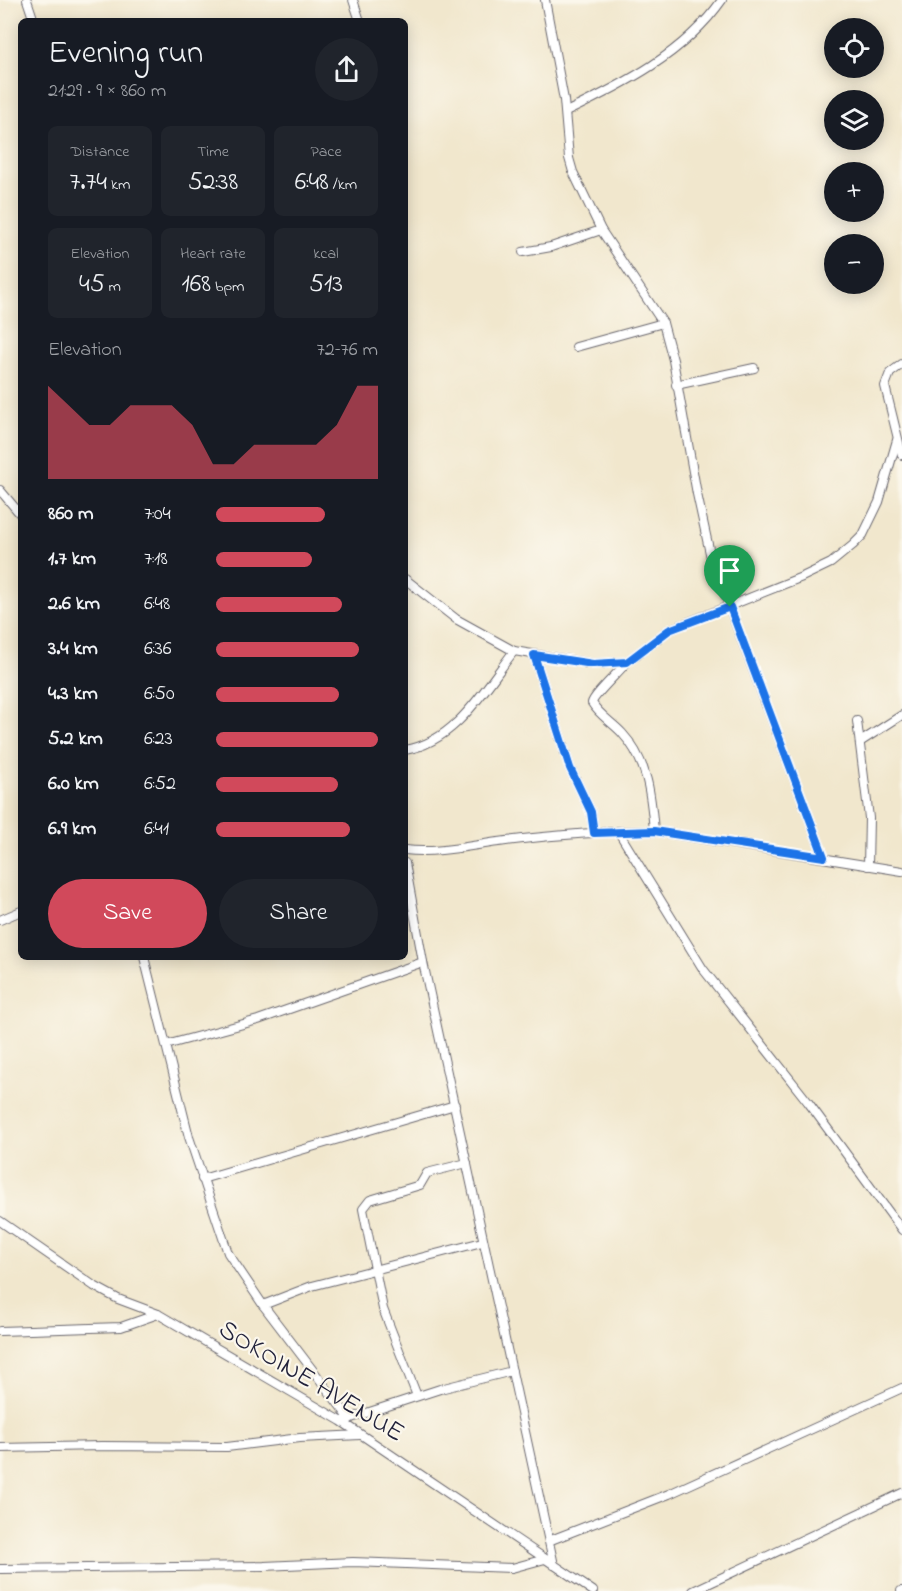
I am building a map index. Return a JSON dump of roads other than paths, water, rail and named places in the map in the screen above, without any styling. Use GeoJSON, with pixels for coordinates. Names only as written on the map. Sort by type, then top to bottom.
{"type":"FeatureCollection","features":[{"type":"Feature","properties":{"kind":"street"},"geometry":{"type":"LineString","coordinates":[[27,0],[33,18]]}},
{"type":"Feature","properties":{"kind":"street"},"geometry":{"type":"LineString","coordinates":[[353,0],[359,18]]}},
{"type":"Feature","properties":{"kind":"street"},"geometry":{"type":"LineString","coordinates":[[545,0],[566,112],[571,165],[601,230],[663,323],[673,360],[703,526],[711,558],[824,857]]}},
{"type":"Feature","properties":{"kind":"street"},"geometry":{"type":"LineString","coordinates":[[566,112],[649,69],[698,28],[722,0]]}},
{"type":"Feature","properties":{"kind":"street"},"geometry":{"type":"LineString","coordinates":[[523,252],[551,247],[601,230]]}},
{"type":"Feature","properties":{"kind":"street"},"geometry":{"type":"LineString","coordinates":[[576,347],[663,323]]}},
{"type":"Feature","properties":{"kind":"street"},"geometry":{"type":"LineString","coordinates":[[902,364],[890,373],[885,386],[902,455]]}},
{"type":"Feature","properties":{"kind":"street"},"geometry":{"type":"LineString","coordinates":[[676,385],[754,369]]}},
{"type":"Feature","properties":{"kind":"street"},"geometry":{"type":"LineString","coordinates":[[654,831],[649,781],[638,756],[623,734],[592,703],[595,695],[615,678],[627,662],[669,630],[730,607],[831,562],[853,545],[863,535],[879,502],[897,440]]}},
{"type":"Feature","properties":{"kind":"street"},"geometry":{"type":"LineString","coordinates":[[0,490],[18,511]]}},
{"type":"Feature","properties":{"kind":"street"},"geometry":{"type":"LineString","coordinates":[[408,581],[456,619],[514,651],[593,664],[627,662]]}},
{"type":"Feature","properties":{"kind":"street"},"geometry":{"type":"LineString","coordinates":[[408,749],[444,735],[458,722],[514,651]]}},
{"type":"Feature","properties":{"kind":"street"},"geometry":{"type":"LineString","coordinates":[[534,655],[570,768],[591,812],[594,833]]}},
{"type":"Feature","properties":{"kind":"street"},"geometry":{"type":"LineString","coordinates":[[860,741],[902,715]]}},
{"type":"Feature","properties":{"kind":"street"},"geometry":{"type":"LineString","coordinates":[[857,721],[869,818],[868,866]]}},
{"type":"Feature","properties":{"kind":"street"},"geometry":{"type":"LineString","coordinates":[[618,831],[703,969],[808,1102],[902,1230]]}},
{"type":"Feature","properties":{"kind":"street"},"geometry":{"type":"LineString","coordinates":[[408,850],[431,851],[618,831],[654,831],[902,871]]}},
{"type":"Feature","properties":{"kind":"street"},"geometry":{"type":"LineString","coordinates":[[408,879],[423,962],[455,1105],[482,1242],[555,1565]]}},
{"type":"Feature","properties":{"kind":"street"},"geometry":{"type":"LineString","coordinates":[[0,920],[18,912]]}},
{"type":"Feature","properties":{"kind":"street"},"geometry":{"type":"LineString","coordinates":[[145,960],[202,1179],[228,1253],[263,1305],[350,1419]]}},
{"type":"Feature","properties":{"kind":"street"},"geometry":{"type":"LineString","coordinates":[[166,1045],[258,1020],[423,962]]}},
{"type":"Feature","properties":{"kind":"street"},"geometry":{"type":"LineString","coordinates":[[202,1179],[455,1105]]}},
{"type":"Feature","properties":{"kind":"street"},"geometry":{"type":"LineString","coordinates":[[417,1396],[383,1309],[363,1214],[365,1204],[416,1187],[428,1173],[467,1162]]}},
{"type":"Feature","properties":{"kind":"street","name":"SOKOINE AVENUE"},"geometry":{"type":"LineString","coordinates":[[0,1221],[94,1286],[118,1299],[158,1314],[341,1421],[593,1591]]}},
{"type":"Feature","properties":{"kind":"street"},"geometry":{"type":"LineString","coordinates":[[263,1305],[312,1286],[482,1242]]}},
{"type":"Feature","properties":{"kind":"street"},"geometry":{"type":"LineString","coordinates":[[0,1331],[122,1327],[158,1314]]}},
{"type":"Feature","properties":{"kind":"street"},"geometry":{"type":"LineString","coordinates":[[341,1421],[417,1396],[512,1371]]}},
{"type":"Feature","properties":{"kind":"street"},"geometry":{"type":"LineString","coordinates":[[551,1540],[669,1494],[902,1388]]}},
{"type":"Feature","properties":{"kind":"street"},"geometry":{"type":"LineString","coordinates":[[0,1448],[227,1447],[300,1438],[360,1435]]}},
{"type":"Feature","properties":{"kind":"street"},"geometry":{"type":"LineString","coordinates":[[693,1591],[902,1493]]}},
{"type":"Feature","properties":{"kind":"street"},"geometry":{"type":"LineString","coordinates":[[0,1569],[264,1566],[353,1562],[512,1568],[545,1559]]}}]}
